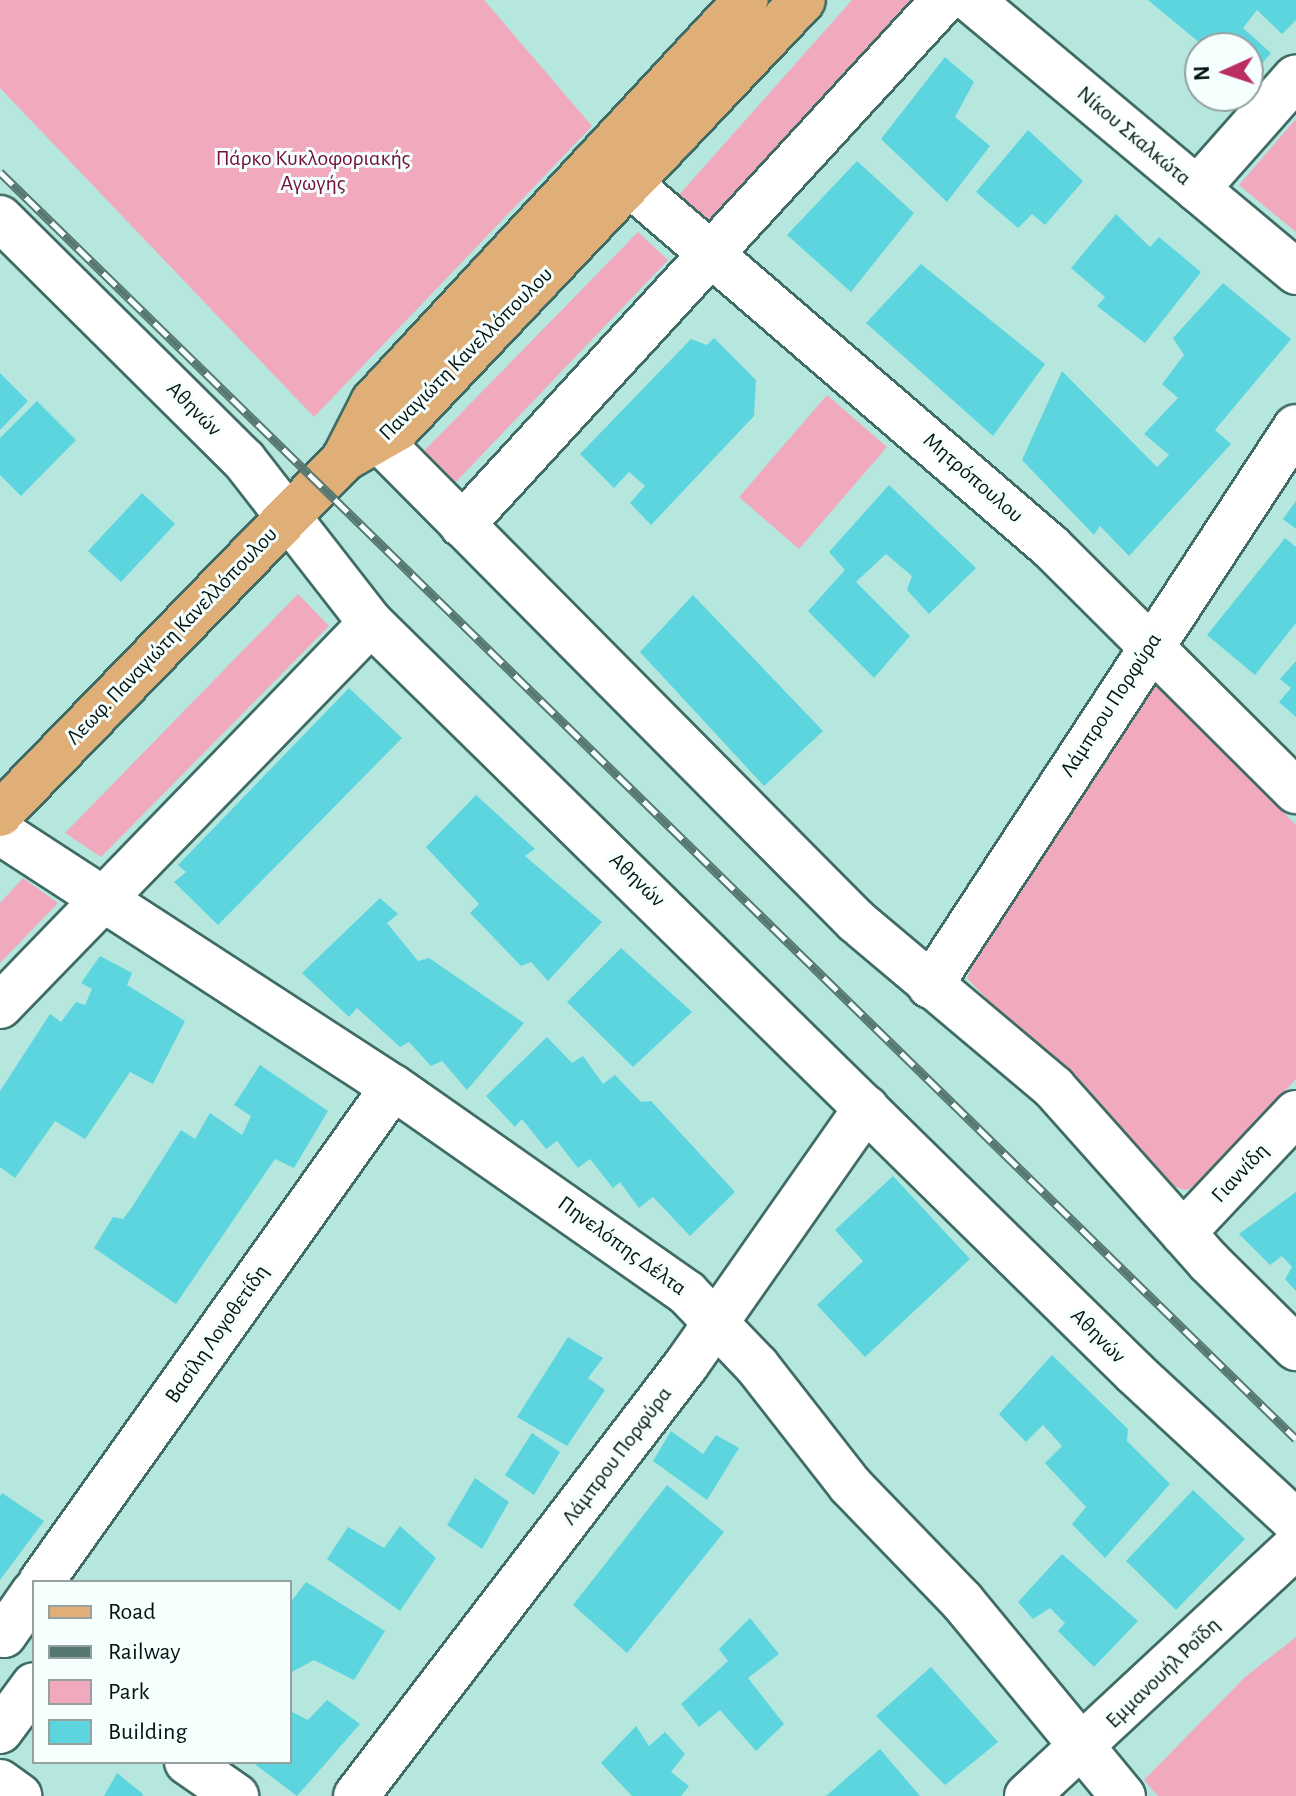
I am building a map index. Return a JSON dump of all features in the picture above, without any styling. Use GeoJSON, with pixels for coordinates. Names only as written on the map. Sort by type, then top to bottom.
{"type":"FeatureCollection","features":[{"type":"Feature","properties":{"kind":"main road","name":"Παναγιώτη Κανελλόπουλου"},"geometry":{"type":"LineString","coordinates":[[362,450],[373,402],[746,0]]}},
{"type":"Feature","properties":{"kind":"main road","name":"Παναγιώτη Κανελλόπουλου"},"geometry":{"type":"LineString","coordinates":[[362,450],[632,186],[803,0]]}},
{"type":"Feature","properties":{"kind":"main road","name":"Λεωφ. Παναγιώτη Κανελλόπουλου"},"geometry":{"type":"LineString","coordinates":[[0,814],[288,516],[362,450]]}},
{"type":"Feature","properties":{"kind":"street"},"geometry":{"type":"LineString","coordinates":[[462,525],[944,0]]}},
{"type":"Feature","properties":{"kind":"street","name":"Νίκου Σκαλκώτα"},"geometry":{"type":"LineString","coordinates":[[971,0],[1296,272]]}},
{"type":"Feature","properties":{"kind":"street"},"geometry":{"type":"LineString","coordinates":[[1197,189],[1296,77]]}},
{"type":"Feature","properties":{"kind":"street","name":"Μητρόπουλου"},"geometry":{"type":"LineString","coordinates":[[632,186],[1152,641],[1296,791]]}},
{"type":"Feature","properties":{"kind":"street","name":"Αθηνών"},"geometry":{"type":"LineString","coordinates":[[0,218],[218,432],[371,623],[866,1108],[1296,1522]]}},
{"type":"Feature","properties":{"kind":"street","name":"Λάμπρου Πορφύρα"},"geometry":{"type":"LineString","coordinates":[[930,986],[1152,641],[1296,427]]}},
{"type":"Feature","properties":{"kind":"street"},"geometry":{"type":"LineString","coordinates":[[362,450],[462,525],[856,921],[1054,1088],[1183,1233],[1296,1348]]}},
{"type":"Feature","properties":{"kind":"street"},"geometry":{"type":"LineString","coordinates":[[0,1006],[371,623]]}},
{"type":"Feature","properties":{"kind":"street","name":"Πηνελόπης Δέλτα"},"geometry":{"type":"LineString","coordinates":[[0,832],[105,897],[393,1087],[641,1256],[718,1321],[850,1485],[962,1601],[1123,1796]]}},
{"type":"Feature","properties":{"kind":"street","name":"Βασίλη Λογοθετίδη"},"geometry":{"type":"LineString","coordinates":[[42,1580],[393,1087]]}},
{"type":"Feature","properties":{"kind":"street","name":"Λάμπρου Πορφύρα"},"geometry":{"type":"LineString","coordinates":[[356,1796],[718,1321],[866,1108]]}},
{"type":"Feature","properties":{"kind":"street","name":"Γιαννίδη"},"geometry":{"type":"LineString","coordinates":[[1183,1233],[1296,1113]]}},
{"type":"Feature","properties":{"kind":"street","name":"Εμμανουήλ Ροΐδη"},"geometry":{"type":"LineString","coordinates":[[1027,1796],[1083,1749],[1296,1546]]}},
{"type":"Feature","properties":{"kind":"street"},"geometry":{"type":"LineString","coordinates":[[13,1641],[32,1597]]}},
{"type":"Feature","properties":{"kind":"street"},"geometry":{"type":"LineString","coordinates":[[0,1731],[32,1688]]}},
{"type":"Feature","properties":{"kind":"street"},"geometry":{"type":"LineString","coordinates":[[190,1764],[236,1796]]}},
{"type":"Feature","properties":{"kind":"street"},"geometry":{"type":"LineString","coordinates":[[0,1782],[19,1796]]}},
{"type":"Feature","properties":{"kind":"green space","name":"Πάρκο Κυκλοφοριακής Αγωγής"},"geometry":{"type":"Polygon","coordinates":[[[0,0],[484,0],[592,126],[314,417],[0,88],[0,0]]]}},
{"type":"Feature","properties":{"kind":"green space"},"geometry":{"type":"Polygon","coordinates":[[[852,0],[912,0],[709,221],[678,196],[852,0]]]}},
{"type":"Feature","properties":{"kind":"green space"},"geometry":{"type":"Polygon","coordinates":[[[1296,119],[1296,232],[1239,185],[1296,119]]]}},
{"type":"Feature","properties":{"kind":"green space"},"geometry":{"type":"Polygon","coordinates":[[[638,232],[668,260],[452,486],[423,452],[638,232]]]}},
{"type":"Feature","properties":{"kind":"green space"},"geometry":{"type":"Polygon","coordinates":[[[827,395],[887,447],[799,549],[739,497],[827,395]]]}},
{"type":"Feature","properties":{"kind":"green space"},"geometry":{"type":"Polygon","coordinates":[[[298,594],[329,626],[101,857],[65,833],[298,594]]]}},
{"type":"Feature","properties":{"kind":"green space"},"geometry":{"type":"Polygon","coordinates":[[[1155,682],[1296,825],[1296,1079],[1199,1186],[1185,1190],[1159,1181],[967,978],[982,940],[1155,682]]]}},
{"type":"Feature","properties":{"kind":"green space"},"geometry":{"type":"Polygon","coordinates":[[[23,878],[58,903],[0,963],[0,903],[23,878]]]}},
{"type":"Feature","properties":{"kind":"green space"},"geometry":{"type":"Polygon","coordinates":[[[1296,1637],[1296,1796],[1158,1796],[1144,1780],[1245,1677],[1296,1637]]]}},
{"type":"Feature","properties":{"kind":"building"},"geometry":{"type":"Polygon","coordinates":[[[1148,0],[1296,0],[1296,20],[1282,34],[1257,10],[1243,28],[1247,32],[1187,32],[1148,0]]]}},
{"type":"Feature","properties":{"kind":"building"},"geometry":{"type":"Polygon","coordinates":[[[1264,47],[1271,53],[1264,61],[1264,47]]]}},
{"type":"Feature","properties":{"kind":"building"},"geometry":{"type":"Polygon","coordinates":[[[945,57],[974,82],[955,117],[990,146],[947,202],[881,139],[945,57]]]}},
{"type":"Feature","properties":{"kind":"building"},"geometry":{"type":"Polygon","coordinates":[[[1028,130],[1083,181],[1045,225],[1032,214],[1018,228],[976,192],[1028,130]]]}},
{"type":"Feature","properties":{"kind":"building"},"geometry":{"type":"Polygon","coordinates":[[[857,161],[914,213],[851,292],[787,235],[857,161]]]}},
{"type":"Feature","properties":{"kind":"building"},"geometry":{"type":"Polygon","coordinates":[[[1116,214],[1150,247],[1159,237],[1201,272],[1145,343],[1097,306],[1105,297],[1071,268],[1116,214]]]}},
{"type":"Feature","properties":{"kind":"building"},"geometry":{"type":"Polygon","coordinates":[[[921,264],[1045,364],[993,436],[866,323],[921,264]]]}},
{"type":"Feature","properties":{"kind":"building"},"geometry":{"type":"Polygon","coordinates":[[[1223,283],[1291,339],[1215,430],[1231,444],[1129,556],[1100,526],[1094,535],[1022,460],[1062,371],[1157,467],[1169,455],[1144,434],[1178,398],[1162,384],[1184,355],[1173,338],[1223,283]]]}},
{"type":"Feature","properties":{"kind":"building"},"geometry":{"type":"Polygon","coordinates":[[[714,338],[756,380],[754,416],[651,525],[630,503],[645,486],[629,472],[614,488],[580,454],[691,339],[707,345],[714,338]]]}},
{"type":"Feature","properties":{"kind":"building"},"geometry":{"type":"Polygon","coordinates":[[[0,373],[28,401],[0,430],[0,373]]]}},
{"type":"Feature","properties":{"kind":"building"},"geometry":{"type":"Polygon","coordinates":[[[37,401],[76,440],[21,496],[0,475],[0,438],[37,401]]]}},
{"type":"Feature","properties":{"kind":"building"},"geometry":{"type":"Polygon","coordinates":[[[889,485],[976,568],[929,614],[907,590],[912,576],[886,554],[856,582],[910,636],[874,678],[808,611],[845,570],[829,552],[889,485]]]}},
{"type":"Feature","properties":{"kind":"building"},"geometry":{"type":"Polygon","coordinates":[[[142,493],[175,524],[121,582],[88,551],[142,493]]]}},
{"type":"Feature","properties":{"kind":"building"},"geometry":{"type":"Polygon","coordinates":[[[1296,501],[1296,529],[1283,519],[1296,501]]]}},
{"type":"Feature","properties":{"kind":"building"},"geometry":{"type":"Polygon","coordinates":[[[1285,538],[1296,547],[1296,623],[1255,675],[1207,635],[1285,538]]]}},
{"type":"Feature","properties":{"kind":"building"},"geometry":{"type":"Polygon","coordinates":[[[693,595],[823,731],[764,786],[640,652],[693,595]]]}},
{"type":"Feature","properties":{"kind":"building"},"geometry":{"type":"Polygon","coordinates":[[[1296,661],[1296,717],[1279,702],[1291,688],[1280,679],[1296,661]]]}},
{"type":"Feature","properties":{"kind":"building"},"geometry":{"type":"Polygon","coordinates":[[[349,688],[402,738],[218,925],[174,882],[186,872],[178,865],[349,688]]]}},
{"type":"Feature","properties":{"kind":"building"},"geometry":{"type":"Polygon","coordinates":[[[476,795],[535,849],[525,856],[602,922],[548,981],[531,962],[521,966],[470,913],[479,904],[426,847],[476,795]]]}},
{"type":"Feature","properties":{"kind":"building"},"geometry":{"type":"Polygon","coordinates":[[[380,898],[398,914],[387,923],[418,961],[429,958],[524,1023],[467,1090],[442,1061],[431,1066],[409,1042],[400,1047],[357,1008],[349,1017],[302,973],[380,898]]]}},
{"type":"Feature","properties":{"kind":"building"},"geometry":{"type":"Polygon","coordinates":[[[621,948],[692,1012],[633,1067],[567,1002],[621,948]]]}},
{"type":"Feature","properties":{"kind":"building"},"geometry":{"type":"Polygon","coordinates":[[[100,956],[132,973],[127,985],[185,1021],[153,1084],[130,1072],[85,1139],[55,1121],[15,1178],[0,1167],[0,1091],[50,1014],[61,1022],[76,1002],[85,1005],[92,989],[81,983],[100,956]]]}},
{"type":"Feature","properties":{"kind":"building"},"geometry":{"type":"Polygon","coordinates":[[[547,1037],[572,1063],[583,1056],[603,1084],[615,1075],[641,1102],[651,1101],[735,1192],[690,1236],[653,1197],[639,1208],[620,1182],[613,1188],[590,1159],[578,1168],[557,1141],[546,1149],[522,1119],[515,1127],[486,1096],[547,1037]]]}},
{"type":"Feature","properties":{"kind":"building"},"geometry":{"type":"Polygon","coordinates":[[[260,1065],[328,1111],[294,1168],[275,1159],[176,1304],[94,1248],[113,1217],[123,1219],[132,1207],[181,1130],[195,1139],[210,1113],[242,1135],[251,1116],[234,1105],[260,1065]]]}},
{"type":"Feature","properties":{"kind":"building"},"geometry":{"type":"Polygon","coordinates":[[[893,1176],[970,1259],[865,1357],[817,1305],[863,1261],[835,1230],[893,1176]]]}},
{"type":"Feature","properties":{"kind":"building"},"geometry":{"type":"Polygon","coordinates":[[[1296,1192],[1296,1291],[1285,1279],[1292,1267],[1282,1256],[1270,1265],[1239,1234],[1296,1192]]]}},
{"type":"Feature","properties":{"kind":"building"},"geometry":{"type":"Polygon","coordinates":[[[568,1337],[603,1358],[588,1378],[605,1390],[567,1446],[517,1417],[568,1337]]]}},
{"type":"Feature","properties":{"kind":"building"},"geometry":{"type":"Polygon","coordinates":[[[1052,1355],[1128,1429],[1127,1441],[1170,1484],[1105,1558],[1072,1524],[1086,1507],[1045,1463],[1062,1446],[1043,1425],[1026,1442],[999,1414],[1052,1355]]]}},
{"type":"Feature","properties":{"kind":"building"},"geometry":{"type":"Polygon","coordinates":[[[671,1431],[703,1454],[716,1435],[739,1448],[707,1500],[653,1461],[671,1431]]]}},
{"type":"Feature","properties":{"kind":"building"},"geometry":{"type":"Polygon","coordinates":[[[532,1433],[560,1452],[534,1495],[505,1475],[532,1433]]]}},
{"type":"Feature","properties":{"kind":"building"},"geometry":{"type":"Polygon","coordinates":[[[475,1478],[509,1502],[482,1549],[447,1525],[475,1478]]]}},
{"type":"Feature","properties":{"kind":"building"},"geometry":{"type":"Polygon","coordinates":[[[667,1485],[724,1532],[627,1653],[573,1605],[667,1485]]]}},
{"type":"Feature","properties":{"kind":"building"},"geometry":{"type":"Polygon","coordinates":[[[1193,1490],[1245,1539],[1176,1610],[1126,1561],[1193,1490]]]}},
{"type":"Feature","properties":{"kind":"building"},"geometry":{"type":"Polygon","coordinates":[[[2,1493],[44,1521],[0,1580],[0,1496],[2,1493]]]}},
{"type":"Feature","properties":{"kind":"building"},"geometry":{"type":"Polygon","coordinates":[[[400,1526],[436,1558],[400,1611],[327,1559],[348,1527],[384,1548],[400,1526]]]}},
{"type":"Feature","properties":{"kind":"building"},"geometry":{"type":"Polygon","coordinates":[[[1062,1554],[1138,1621],[1094,1667],[1058,1631],[1065,1623],[1050,1608],[1033,1619],[1018,1602],[1062,1554]]]}},
{"type":"Feature","properties":{"kind":"building"},"geometry":{"type":"Polygon","coordinates":[[[306,1582],[385,1631],[354,1680],[314,1660],[292,1672],[292,1600],[306,1582]]]}},
{"type":"Feature","properties":{"kind":"building"},"geometry":{"type":"Polygon","coordinates":[[[750,1618],[779,1654],[748,1678],[784,1724],[756,1751],[720,1710],[699,1727],[681,1704],[728,1661],[719,1649],[750,1618]]]}},
{"type":"Feature","properties":{"kind":"building"},"geometry":{"type":"Polygon","coordinates":[[[931,1667],[998,1742],[945,1785],[876,1716],[931,1667]]]}},
{"type":"Feature","properties":{"kind":"building"},"geometry":{"type":"Polygon","coordinates":[[[327,1700],[360,1724],[297,1796],[255,1764],[292,1764],[292,1712],[308,1720],[327,1700]]]}},
{"type":"Feature","properties":{"kind":"building"},"geometry":{"type":"Polygon","coordinates":[[[636,1726],[649,1746],[665,1732],[685,1754],[671,1772],[689,1786],[681,1796],[632,1796],[601,1763],[636,1726]]]}},
{"type":"Feature","properties":{"kind":"building"},"geometry":{"type":"Polygon","coordinates":[[[880,1749],[920,1796],[826,1796],[880,1749]]]}},
{"type":"Feature","properties":{"kind":"building"},"geometry":{"type":"Polygon","coordinates":[[[117,1773],[143,1794],[142,1796],[104,1796],[117,1773]]]}},
{"type":"Feature","properties":{"kind":"railway"},"geometry":{"type":"LineString","coordinates":[[0,172],[1296,1439]]}}]}
